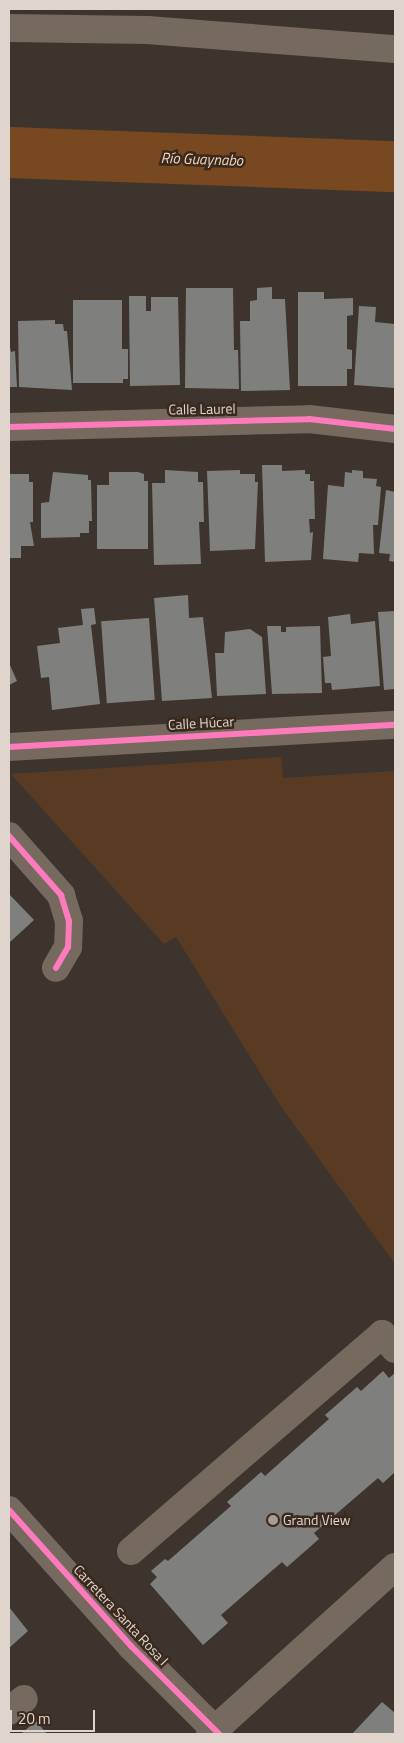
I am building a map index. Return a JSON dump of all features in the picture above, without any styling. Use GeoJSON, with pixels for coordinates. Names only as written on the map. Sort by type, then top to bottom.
{"type":"FeatureCollection","features":[{"type":"Feature","properties":{"kind":"street"},"geometry":{"type":"LineString","coordinates":[[9,28],[79,20],[147,20],[395,49]]}},
{"type":"Feature","properties":{"kind":"street","name":"Calle Laurel"},"geometry":{"type":"LineString","coordinates":[[9,427],[309,419],[395,429]]}},
{"type":"Feature","properties":{"kind":"street","name":"Calle Húcar"},"geometry":{"type":"LineString","coordinates":[[9,747],[395,725]]}},
{"type":"Feature","properties":{"kind":"street"},"geometry":{"type":"LineString","coordinates":[[9,836],[61,895],[69,920],[68,947],[56,968]]}},
{"type":"Feature","properties":{"kind":"street"},"geometry":{"type":"LineString","coordinates":[[131,1551],[382,1334],[395,1349]]}},
{"type":"Feature","properties":{"kind":"street","name":"Carretera Santa Rosa I"},"geometry":{"type":"LineString","coordinates":[[9,1510],[131,1646],[214,1733]]}},
{"type":"Feature","properties":{"kind":"street"},"geometry":{"type":"LineString","coordinates":[[214,1733],[395,1567]]}},
{"type":"Feature","properties":{"kind":"shaded area"},"geometry":{"type":"Polygon","coordinates":[[[281,757],[283,778],[395,771],[395,1264],[280,1105],[176,937],[164,944],[11,774],[281,757]]]}},
{"type":"Feature","properties":{"kind":"building"},"geometry":{"type":"Polygon","coordinates":[[[272,287],[272,299],[285,299],[290,390],[241,391],[240,321],[250,321],[250,301],[257,300],[257,288],[272,287]]]}},
{"type":"Feature","properties":{"kind":"building"},"geometry":{"type":"Polygon","coordinates":[[[186,288],[233,288],[234,350],[238,350],[239,389],[185,388],[186,288]]]}},
{"type":"Feature","properties":{"kind":"building"},"geometry":{"type":"Polygon","coordinates":[[[298,292],[324,292],[324,299],[353,298],[353,315],[347,316],[347,349],[352,350],[352,369],[347,369],[347,386],[298,386],[298,292]]]}},
{"type":"Feature","properties":{"kind":"building"},"geometry":{"type":"Polygon","coordinates":[[[129,296],[146,296],[146,311],[151,311],[151,297],[178,297],[180,385],[130,386],[129,296]]]}},
{"type":"Feature","properties":{"kind":"building"},"geometry":{"type":"Polygon","coordinates":[[[73,300],[122,300],[122,349],[128,349],[128,379],[123,379],[123,383],[73,383],[73,300]]]}},
{"type":"Feature","properties":{"kind":"building"},"geometry":{"type":"Polygon","coordinates":[[[359,306],[376,307],[375,322],[395,324],[395,388],[354,385],[359,306]]]}},
{"type":"Feature","properties":{"kind":"building"},"geometry":{"type":"Polygon","coordinates":[[[55,320],[55,324],[63,324],[64,331],[67,331],[72,390],[19,387],[18,321],[55,320]]]}},
{"type":"Feature","properties":{"kind":"building"},"geometry":{"type":"Polygon","coordinates":[[[9,342],[11,352],[15,351],[17,387],[9,387],[9,342]]]}},
{"type":"Feature","properties":{"kind":"building"},"geometry":{"type":"Polygon","coordinates":[[[262,465],[282,465],[282,471],[305,470],[305,474],[310,474],[310,481],[314,481],[315,519],[309,519],[310,533],[313,532],[311,560],[265,562],[262,465]]]}},
{"type":"Feature","properties":{"kind":"building"},"geometry":{"type":"Polygon","coordinates":[[[165,470],[198,472],[198,482],[203,482],[204,522],[199,522],[201,564],[154,565],[152,483],[165,483],[165,470]]]}},
{"type":"Feature","properties":{"kind":"building"},"geometry":{"type":"Polygon","coordinates":[[[240,470],[240,474],[255,474],[255,482],[258,482],[255,549],[210,551],[207,471],[240,470]]]}},
{"type":"Feature","properties":{"kind":"building"},"geometry":{"type":"Polygon","coordinates":[[[352,470],[363,471],[363,478],[377,479],[376,486],[381,487],[378,525],[373,525],[374,554],[359,553],[358,562],[323,559],[328,485],[344,487],[345,472],[352,473],[352,470]]]}},
{"type":"Feature","properties":{"kind":"building"},"geometry":{"type":"Polygon","coordinates":[[[53,472],[88,475],[88,480],[91,480],[92,521],[89,521],[89,533],[80,533],[80,537],[41,538],[41,503],[49,502],[53,472]]]}},
{"type":"Feature","properties":{"kind":"building"},"geometry":{"type":"Polygon","coordinates":[[[109,472],[138,472],[144,474],[144,481],[148,481],[148,549],[97,549],[97,485],[109,485],[109,472]]]}},
{"type":"Feature","properties":{"kind":"building"},"geometry":{"type":"Polygon","coordinates":[[[9,474],[29,474],[29,482],[33,482],[33,522],[30,522],[34,546],[21,546],[21,558],[9,558],[9,474]]]}},
{"type":"Feature","properties":{"kind":"building"},"geometry":{"type":"Polygon","coordinates":[[[386,490],[395,492],[395,562],[389,561],[390,554],[379,553],[386,490]]]}},
{"type":"Feature","properties":{"kind":"building"},"geometry":{"type":"Polygon","coordinates":[[[188,595],[189,618],[203,617],[212,698],[162,701],[154,598],[188,595]]]}},
{"type":"Feature","properties":{"kind":"building"},"geometry":{"type":"Polygon","coordinates":[[[94,608],[96,624],[91,625],[100,704],[52,710],[49,677],[41,678],[37,646],[60,643],[58,628],[83,625],[81,609],[94,608]]]}},
{"type":"Feature","properties":{"kind":"building"},"geometry":{"type":"Polygon","coordinates":[[[395,611],[395,689],[384,690],[378,612],[395,611]]]}},
{"type":"Feature","properties":{"kind":"building"},"geometry":{"type":"Polygon","coordinates":[[[350,614],[351,624],[375,621],[380,686],[332,690],[331,683],[325,683],[323,657],[331,656],[328,617],[350,614]]]}},
{"type":"Feature","properties":{"kind":"building"},"geometry":{"type":"Polygon","coordinates":[[[149,618],[155,700],[107,703],[101,621],[149,618]]]}},
{"type":"Feature","properties":{"kind":"building"},"geometry":{"type":"Polygon","coordinates":[[[267,626],[281,626],[281,632],[286,632],[286,627],[320,626],[322,693],[272,694],[267,626]]]}},
{"type":"Feature","properties":{"kind":"building"},"geometry":{"type":"Polygon","coordinates":[[[250,629],[262,637],[266,694],[217,696],[215,653],[224,653],[225,632],[250,629]]]}},
{"type":"Feature","properties":{"kind":"building"},"geometry":{"type":"Polygon","coordinates":[[[9,663],[17,681],[9,685],[9,663]]]}},
{"type":"Feature","properties":{"kind":"building"},"geometry":{"type":"Polygon","coordinates":[[[9,894],[34,920],[9,943],[9,894]]]}},
{"type":"Feature","properties":{"kind":"building","name":"Grand View"},"geometry":{"type":"Polygon","coordinates":[[[383,1371],[389,1378],[395,1373],[395,1472],[383,1483],[378,1478],[314,1533],[319,1539],[287,1567],[282,1562],[221,1615],[228,1623],[203,1645],[150,1584],[157,1577],[151,1571],[165,1559],[168,1561],[231,1506],[227,1502],[261,1472],[265,1476],[329,1419],[325,1415],[357,1387],[361,1391],[383,1371]]]}},
{"type":"Feature","properties":{"kind":"building"},"geometry":{"type":"Polygon","coordinates":[[[9,1607],[28,1631],[9,1648],[9,1607]]]}},
{"type":"Feature","properties":{"kind":"building"},"geometry":{"type":"Polygon","coordinates":[[[382,1702],[395,1713],[395,1734],[352,1734],[382,1702]]]}},
{"type":"Feature","properties":{"kind":"building"},"geometry":{"type":"Polygon","coordinates":[[[36,1721],[47,1734],[21,1734],[36,1721]]]}},
{"type":"Feature","properties":{"kind":"waterway","name":"Río Guaynabo"},"geometry":{"type":"LineString","coordinates":[[9,152],[395,166]]}},
{"type":"Feature","properties":{"kind":"cycle path"},"geometry":{"type":"LineString","coordinates":[[9,427],[309,419],[395,429]]}},
{"type":"Feature","properties":{"kind":"cycle path"},"geometry":{"type":"LineString","coordinates":[[9,747],[395,725]]}},
{"type":"Feature","properties":{"kind":"cycle path"},"geometry":{"type":"LineString","coordinates":[[9,836],[61,895],[69,921],[68,947],[56,968]]}},
{"type":"Feature","properties":{"kind":"cycle path"},"geometry":{"type":"LineString","coordinates":[[9,1510],[131,1646],[219,1734]]}},
{"type":"Feature","properties":{"kind":"place","name":"Grand View"},"geometry":{"type":"Point","coordinates":[273,1520]}}]}
